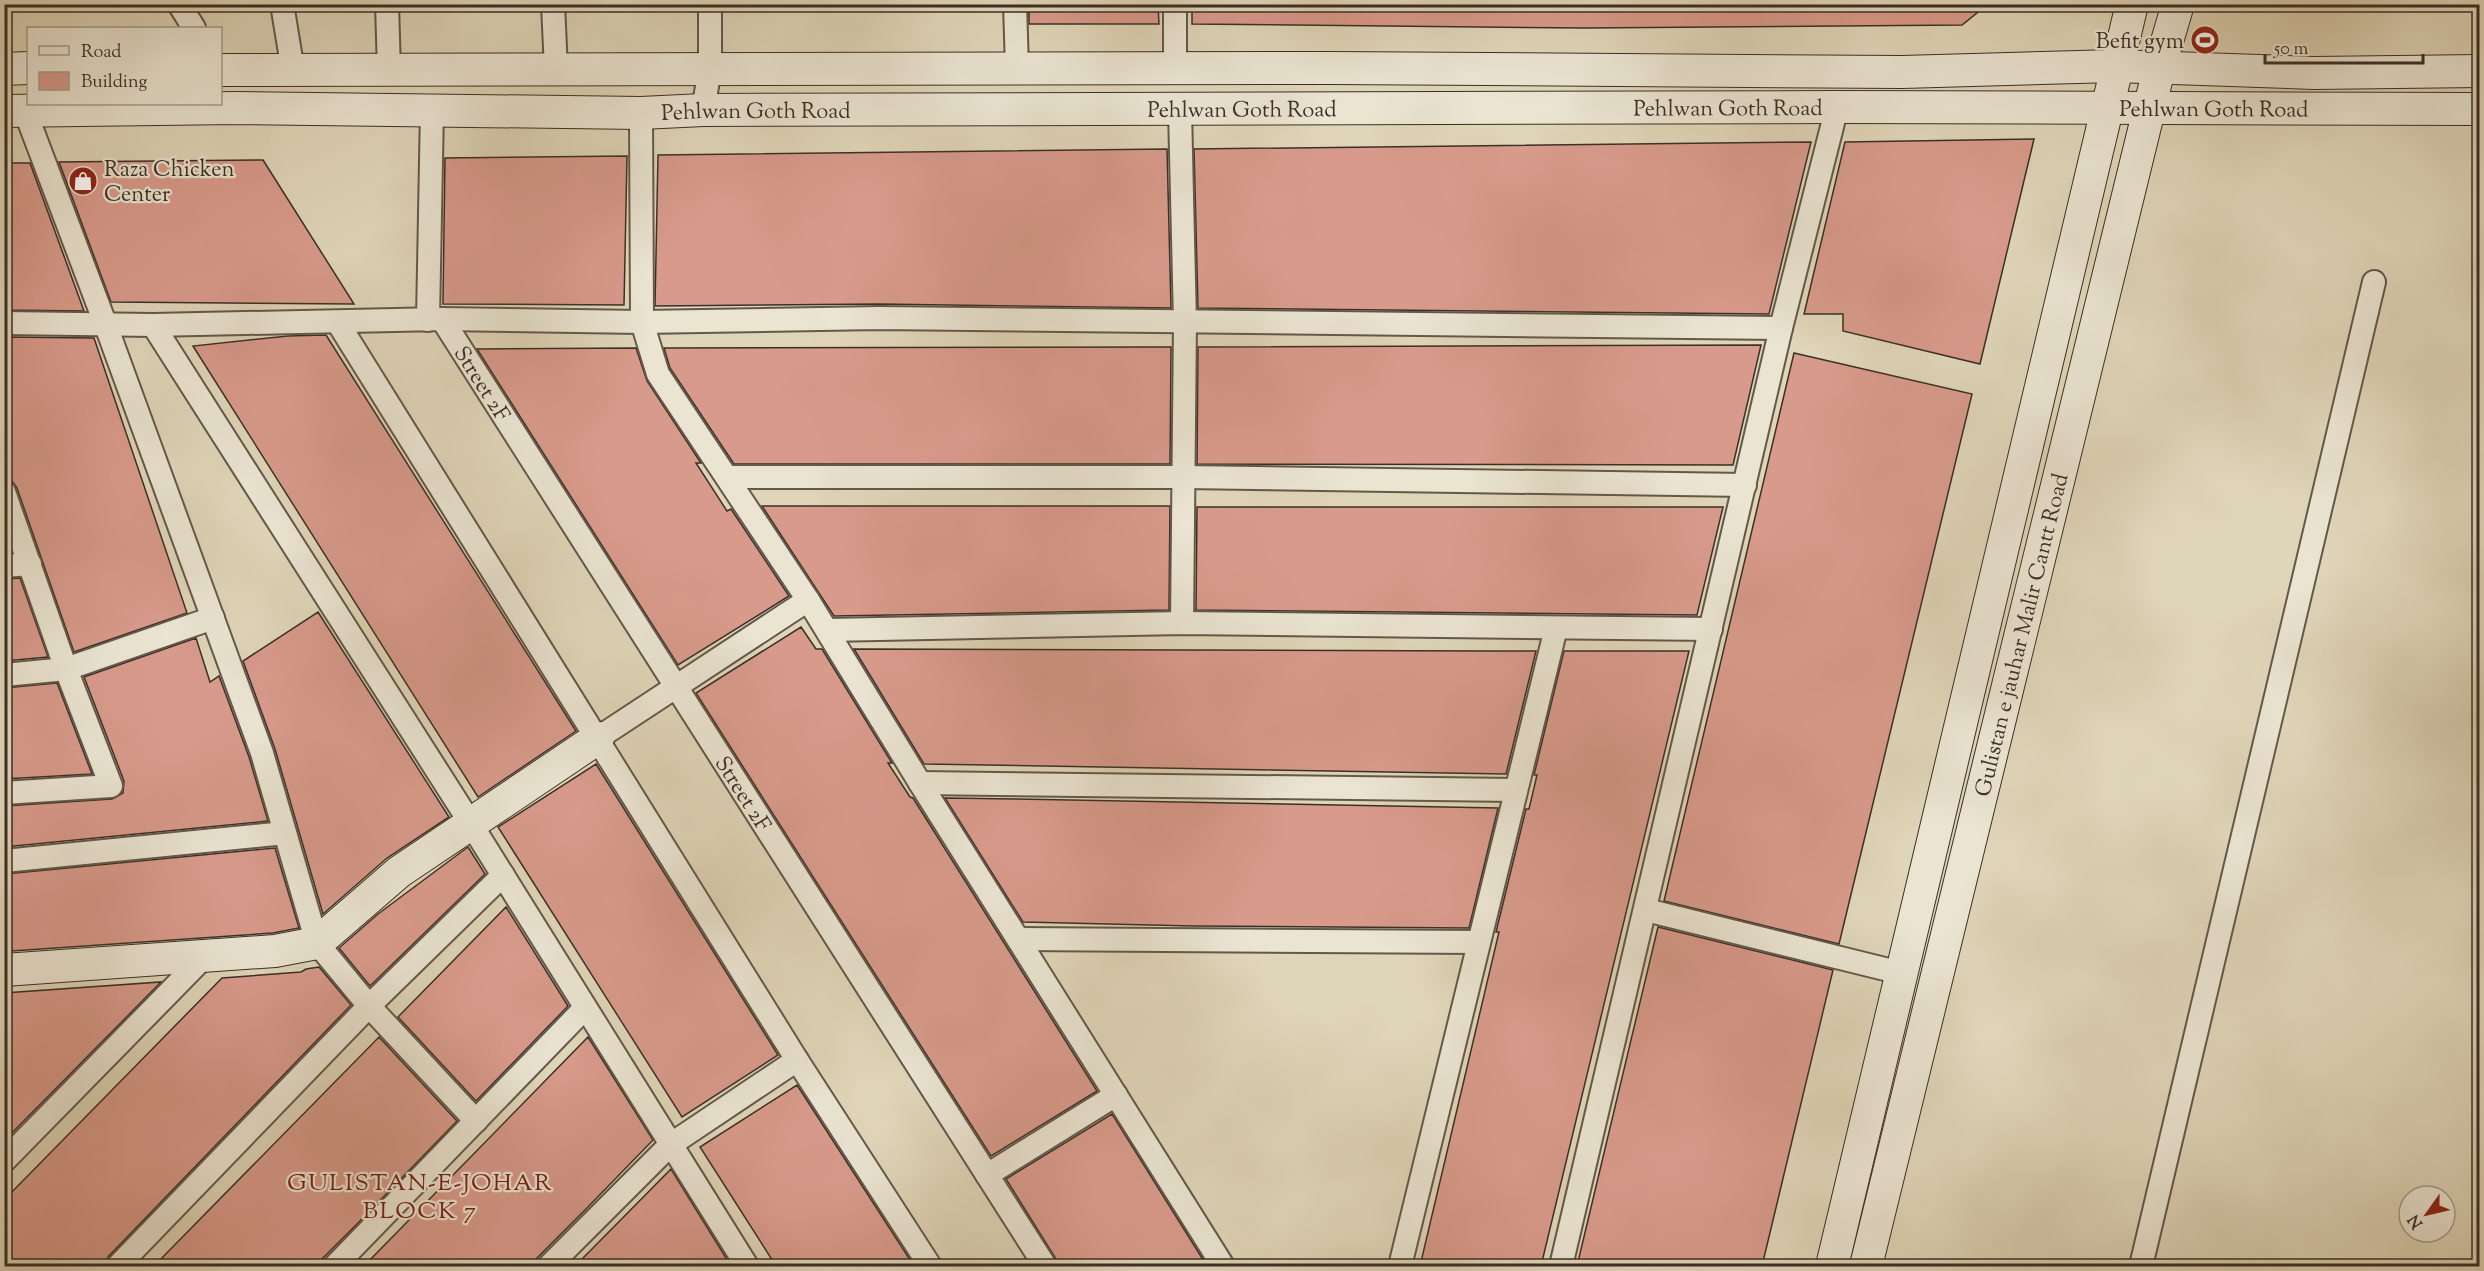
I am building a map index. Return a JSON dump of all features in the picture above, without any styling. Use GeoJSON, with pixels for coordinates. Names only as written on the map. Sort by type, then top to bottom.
{"type":"FeatureCollection","features":[{"type":"Feature","properties":{"kind":"main road","name":"Gulistan e jauhar Malir Cantt Road"},"geometry":{"type":"LineString","coordinates":[[1832,1266],[2108,107],[2115,66],[2132,4]]}},
{"type":"Feature","properties":{"kind":"main road","name":"Gulistan e jauhar Malir Cantt Road"},"geometry":{"type":"LineString","coordinates":[[1866,1266],[2159,69],[2178,4]]}},
{"type":"Feature","properties":{"kind":"main road","name":"Pehlwan Goth Road"},"geometry":{"type":"LineString","coordinates":[[222,70],[1175,68],[1902,72],[2115,66],[2314,73],[2480,71]]}},
{"type":"Feature","properties":{"kind":"main road"},"geometry":{"type":"LineString","coordinates":[[4,69],[27,68]]}},
{"type":"Feature","properties":{"kind":"main road","name":"Pehlwan Goth Road"},"geometry":{"type":"LineString","coordinates":[[15,111],[235,108],[642,113],[703,110],[1837,107],[2480,109]]}},
{"type":"Feature","properties":{"kind":"main road"},"geometry":{"type":"LineString","coordinates":[[4,970],[275,951],[317,943],[399,872],[598,738]]}},
{"type":"Feature","properties":{"kind":"street"},"geometry":{"type":"LineString","coordinates":[[179,4],[193,27]]}},
{"type":"Feature","properties":{"kind":"street"},"geometry":{"type":"LineString","coordinates":[[282,4],[293,71]]}},
{"type":"Feature","properties":{"kind":"street"},"geometry":{"type":"LineString","coordinates":[[387,4],[389,71]]}},
{"type":"Feature","properties":{"kind":"street"},"geometry":{"type":"LineString","coordinates":[[553,4],[556,70]]}},
{"type":"Feature","properties":{"kind":"street"},"geometry":{"type":"LineString","coordinates":[[703,110],[710,69],[710,4]]}},
{"type":"Feature","properties":{"kind":"street"},"geometry":{"type":"LineString","coordinates":[[1015,4],[1017,68]]}},
{"type":"Feature","properties":{"kind":"street"},"geometry":{"type":"LineString","coordinates":[[1175,4],[1175,68]]}},
{"type":"Feature","properties":{"kind":"street"},"geometry":{"type":"LineString","coordinates":[[1561,1266],[1781,328],[1837,107]]}},
{"type":"Feature","properties":{"kind":"street"},"geometry":{"type":"LineString","coordinates":[[432,109],[435,320]]}},
{"type":"Feature","properties":{"kind":"street"},"geometry":{"type":"LineString","coordinates":[[1180,110],[1185,322],[1182,623]]}},
{"type":"Feature","properties":{"kind":"street"},"geometry":{"type":"LineString","coordinates":[[15,111],[105,323],[213,618],[262,753],[317,943],[369,1006],[476,1121]]}},
{"type":"Feature","properties":{"kind":"street"},"geometry":{"type":"LineString","coordinates":[[642,113],[642,322],[658,374],[828,630],[1017,939],[1224,1266]]}},
{"type":"Feature","properties":{"kind":"street"},"geometry":{"type":"LineString","coordinates":[[2141,1266],[2374,282]]}},
{"type":"Feature","properties":{"kind":"street"},"geometry":{"type":"LineString","coordinates":[[4,323],[153,325],[435,320],[642,322],[879,318],[1781,328]]}},
{"type":"Feature","properties":{"kind":"street","name":"Street 2F"},"geometry":{"type":"LineString","coordinates":[[435,320],[675,687],[1045,1266]]}},
{"type":"Feature","properties":{"kind":"street"},"geometry":{"type":"LineString","coordinates":[[338,323],[797,1060],[930,1266]]}},
{"type":"Feature","properties":{"kind":"street"},"geometry":{"type":"LineString","coordinates":[[153,325],[471,824],[747,1266]]}},
{"type":"Feature","properties":{"kind":"street"},"geometry":{"type":"LineString","coordinates":[[727,477],[1184,477],[1745,485]]}},
{"type":"Feature","properties":{"kind":"street"},"geometry":{"type":"LineString","coordinates":[[4,793],[111,786],[6,501]]}},
{"type":"Feature","properties":{"kind":"street"},"geometry":{"type":"LineString","coordinates":[[4,567],[30,564]]}},
{"type":"Feature","properties":{"kind":"street"},"geometry":{"type":"LineString","coordinates":[[598,738],[808,600]]}},
{"type":"Feature","properties":{"kind":"street"},"geometry":{"type":"LineString","coordinates":[[4,675],[66,669],[213,618]]}},
{"type":"Feature","properties":{"kind":"street"},"geometry":{"type":"LineString","coordinates":[[828,630],[1182,623],[1711,629]]}},
{"type":"Feature","properties":{"kind":"street"},"geometry":{"type":"LineString","coordinates":[[1400,1266],[1556,628]]}},
{"type":"Feature","properties":{"kind":"street"},"geometry":{"type":"LineString","coordinates":[[920,783],[1516,790]]}},
{"type":"Feature","properties":{"kind":"street"},"geometry":{"type":"LineString","coordinates":[[4,861],[285,832]]}},
{"type":"Feature","properties":{"kind":"street"},"geometry":{"type":"LineString","coordinates":[[118,1266],[369,1006],[502,875]]}},
{"type":"Feature","properties":{"kind":"street"},"geometry":{"type":"LineString","coordinates":[[1646,910],[1901,973]]}},
{"type":"Feature","properties":{"kind":"street"},"geometry":{"type":"LineString","coordinates":[[1017,939],[1478,942]]}},
{"type":"Feature","properties":{"kind":"street"},"geometry":{"type":"LineString","coordinates":[[4,1161],[205,956]]}},
{"type":"Feature","properties":{"kind":"street"},"geometry":{"type":"LineString","coordinates":[[335,1266],[585,1008]]}},
{"type":"Feature","properties":{"kind":"street"},"geometry":{"type":"LineString","coordinates":[[549,1266],[670,1145],[797,1060]]}},
{"type":"Feature","properties":{"kind":"street"},"geometry":{"type":"LineString","coordinates":[[987,1175],[1116,1095]]}},
{"type":"Feature","properties":{"kind":"building"},"geometry":{"type":"Polygon","coordinates":[[[1029,4],[1158,4],[1159,24],[1029,24],[1029,4]]]}},
{"type":"Feature","properties":{"kind":"building"},"geometry":{"type":"Polygon","coordinates":[[[1192,4],[1988,4],[1962,25],[1585,28],[1192,24],[1192,4]]]}},
{"type":"Feature","properties":{"kind":"building"},"geometry":{"type":"Polygon","coordinates":[[[2034,139],[1980,364],[1843,331],[1843,314],[1804,314],[1845,142],[2034,139]]]}},
{"type":"Feature","properties":{"kind":"building"},"geometry":{"type":"Polygon","coordinates":[[[1811,142],[1769,314],[1198,308],[1194,149],[1811,142]]]}},
{"type":"Feature","properties":{"kind":"building"},"geometry":{"type":"Polygon","coordinates":[[[1167,149],[1171,308],[879,304],[655,306],[658,155],[1167,149]]]}},
{"type":"Feature","properties":{"kind":"building"},"geometry":{"type":"Polygon","coordinates":[[[627,156],[624,305],[443,304],[445,158],[627,156]]]}},
{"type":"Feature","properties":{"kind":"building"},"geometry":{"type":"Polygon","coordinates":[[[263,160],[354,304],[111,302],[59,162],[263,160]]]}},
{"type":"Feature","properties":{"kind":"building"},"geometry":{"type":"Polygon","coordinates":[[[4,163],[30,163],[84,311],[4,310],[4,163]]]}},
{"type":"Feature","properties":{"kind":"building"},"geometry":{"type":"Polygon","coordinates":[[[326,335],[576,731],[478,797],[193,346],[288,336],[326,335]]]}},
{"type":"Feature","properties":{"kind":"building"},"geometry":{"type":"Polygon","coordinates":[[[4,337],[94,338],[187,613],[74,652],[17,488],[12,481],[4,479],[4,337]]]}},
{"type":"Feature","properties":{"kind":"building"},"geometry":{"type":"Polygon","coordinates":[[[1761,345],[1733,465],[1197,464],[1198,347],[1761,345]]]}},
{"type":"Feature","properties":{"kind":"building"},"geometry":{"type":"Polygon","coordinates":[[[1171,347],[1170,464],[734,464],[670,368],[664,348],[1171,347]]]}},
{"type":"Feature","properties":{"kind":"building"},"geometry":{"type":"Polygon","coordinates":[[[636,348],[647,381],[701,463],[696,463],[727,511],[731,509],[789,596],[678,665],[477,349],[636,348]]]}},
{"type":"Feature","properties":{"kind":"building"},"geometry":{"type":"Polygon","coordinates":[[[1794,353],[1972,394],[1839,944],[1664,901],[1794,353]]]}},
{"type":"Feature","properties":{"kind":"building"},"geometry":{"type":"Polygon","coordinates":[[[762,506],[1170,506],[1169,610],[834,616],[762,506]]]}},
{"type":"Feature","properties":{"kind":"building"},"geometry":{"type":"Polygon","coordinates":[[[1197,507],[1723,507],[1697,615],[1196,610],[1197,507]]]}},
{"type":"Feature","properties":{"kind":"building"},"geometry":{"type":"Polygon","coordinates":[[[20,578],[48,657],[4,661],[4,579],[20,578]]]}},
{"type":"Feature","properties":{"kind":"building"},"geometry":{"type":"Polygon","coordinates":[[[318,612],[449,817],[387,858],[323,914],[275,749],[243,661],[318,612]]]}},
{"type":"Feature","properties":{"kind":"building"},"geometry":{"type":"Polygon","coordinates":[[[801,627],[816,649],[822,649],[892,763],[888,763],[910,797],[913,798],[1097,1091],[991,1156],[696,693],[801,627]]]}},
{"type":"Feature","properties":{"kind":"building"},"geometry":{"type":"Polygon","coordinates":[[[196,638],[210,682],[219,676],[249,757],[268,821],[4,847],[4,806],[112,799],[123,793],[124,781],[84,677],[196,638]]]}},
{"type":"Feature","properties":{"kind":"building"},"geometry":{"type":"Polygon","coordinates":[[[854,649],[1536,651],[1506,774],[924,764],[854,649]]]}},
{"type":"Feature","properties":{"kind":"building"},"geometry":{"type":"Polygon","coordinates":[[[1564,651],[1689,651],[1541,1266],[1420,1266],[1499,932],[1496,932],[1526,809],[1529,809],[1537,775],[1534,775],[1564,651]]]}},
{"type":"Feature","properties":{"kind":"building"},"geometry":{"type":"Polygon","coordinates":[[[57,683],[92,774],[4,779],[4,688],[57,683]]]}},
{"type":"Feature","properties":{"kind":"building"},"geometry":{"type":"Polygon","coordinates":[[[596,764],[778,1055],[682,1117],[498,827],[596,764]]]}},
{"type":"Feature","properties":{"kind":"building"},"geometry":{"type":"Polygon","coordinates":[[[945,798],[1498,808],[1469,928],[1193,926],[1023,922],[945,798]]]}},
{"type":"Feature","properties":{"kind":"building"},"geometry":{"type":"Polygon","coordinates":[[[468,847],[485,874],[370,986],[339,948],[378,914],[468,847]]]}},
{"type":"Feature","properties":{"kind":"building"},"geometry":{"type":"Polygon","coordinates":[[[275,848],[299,928],[273,933],[12,951],[5,874],[275,848]]]}},
{"type":"Feature","properties":{"kind":"building"},"geometry":{"type":"Polygon","coordinates":[[[506,907],[568,1006],[476,1101],[398,1017],[506,907]]]}},
{"type":"Feature","properties":{"kind":"building"},"geometry":{"type":"Polygon","coordinates":[[[1658,927],[1833,970],[1762,1266],[1577,1266],[1658,927]]]}},
{"type":"Feature","properties":{"kind":"building"},"geometry":{"type":"Polygon","coordinates":[[[319,967],[351,1005],[108,1257],[105,1266],[4,1266],[4,1200],[222,978],[301,972],[319,967]]]}},
{"type":"Feature","properties":{"kind":"building"},"geometry":{"type":"Polygon","coordinates":[[[161,982],[4,1141],[4,993],[161,982]]]}},
{"type":"Feature","properties":{"kind":"building"},"geometry":{"type":"Polygon","coordinates":[[[379,1037],[457,1121],[358,1223],[315,1266],[154,1266],[379,1037]]]}},
{"type":"Feature","properties":{"kind":"building"},"geometry":{"type":"Polygon","coordinates":[[[588,1037],[653,1140],[586,1209],[529,1266],[364,1266],[588,1037]]]}},
{"type":"Feature","properties":{"kind":"building"},"geometry":{"type":"Polygon","coordinates":[[[797,1085],[914,1266],[776,1266],[700,1147],[797,1085]]]}},
{"type":"Feature","properties":{"kind":"building"},"geometry":{"type":"Polygon","coordinates":[[[1112,1114],[1207,1266],[1058,1266],[1056,1259],[1006,1179],[1112,1114]]]}},
{"type":"Feature","properties":{"kind":"building"},"geometry":{"type":"Polygon","coordinates":[[[671,1169],[731,1266],[575,1266],[589,1252],[671,1169]]]}},
{"type":"Feature","properties":{"kind":"place","name":"Befit gym"},"geometry":{"type":"Point","coordinates":[2205,40]}},
{"type":"Feature","properties":{"kind":"place","name":"Raza Chicken Center"},"geometry":{"type":"Point","coordinates":[83,181]}},
{"type":"Feature","properties":{"kind":"district","name":"GULISTAN-E-JOHAR BLOCK 7"},"geometry":{"type":"Point","coordinates":[420,1196]}}]}
